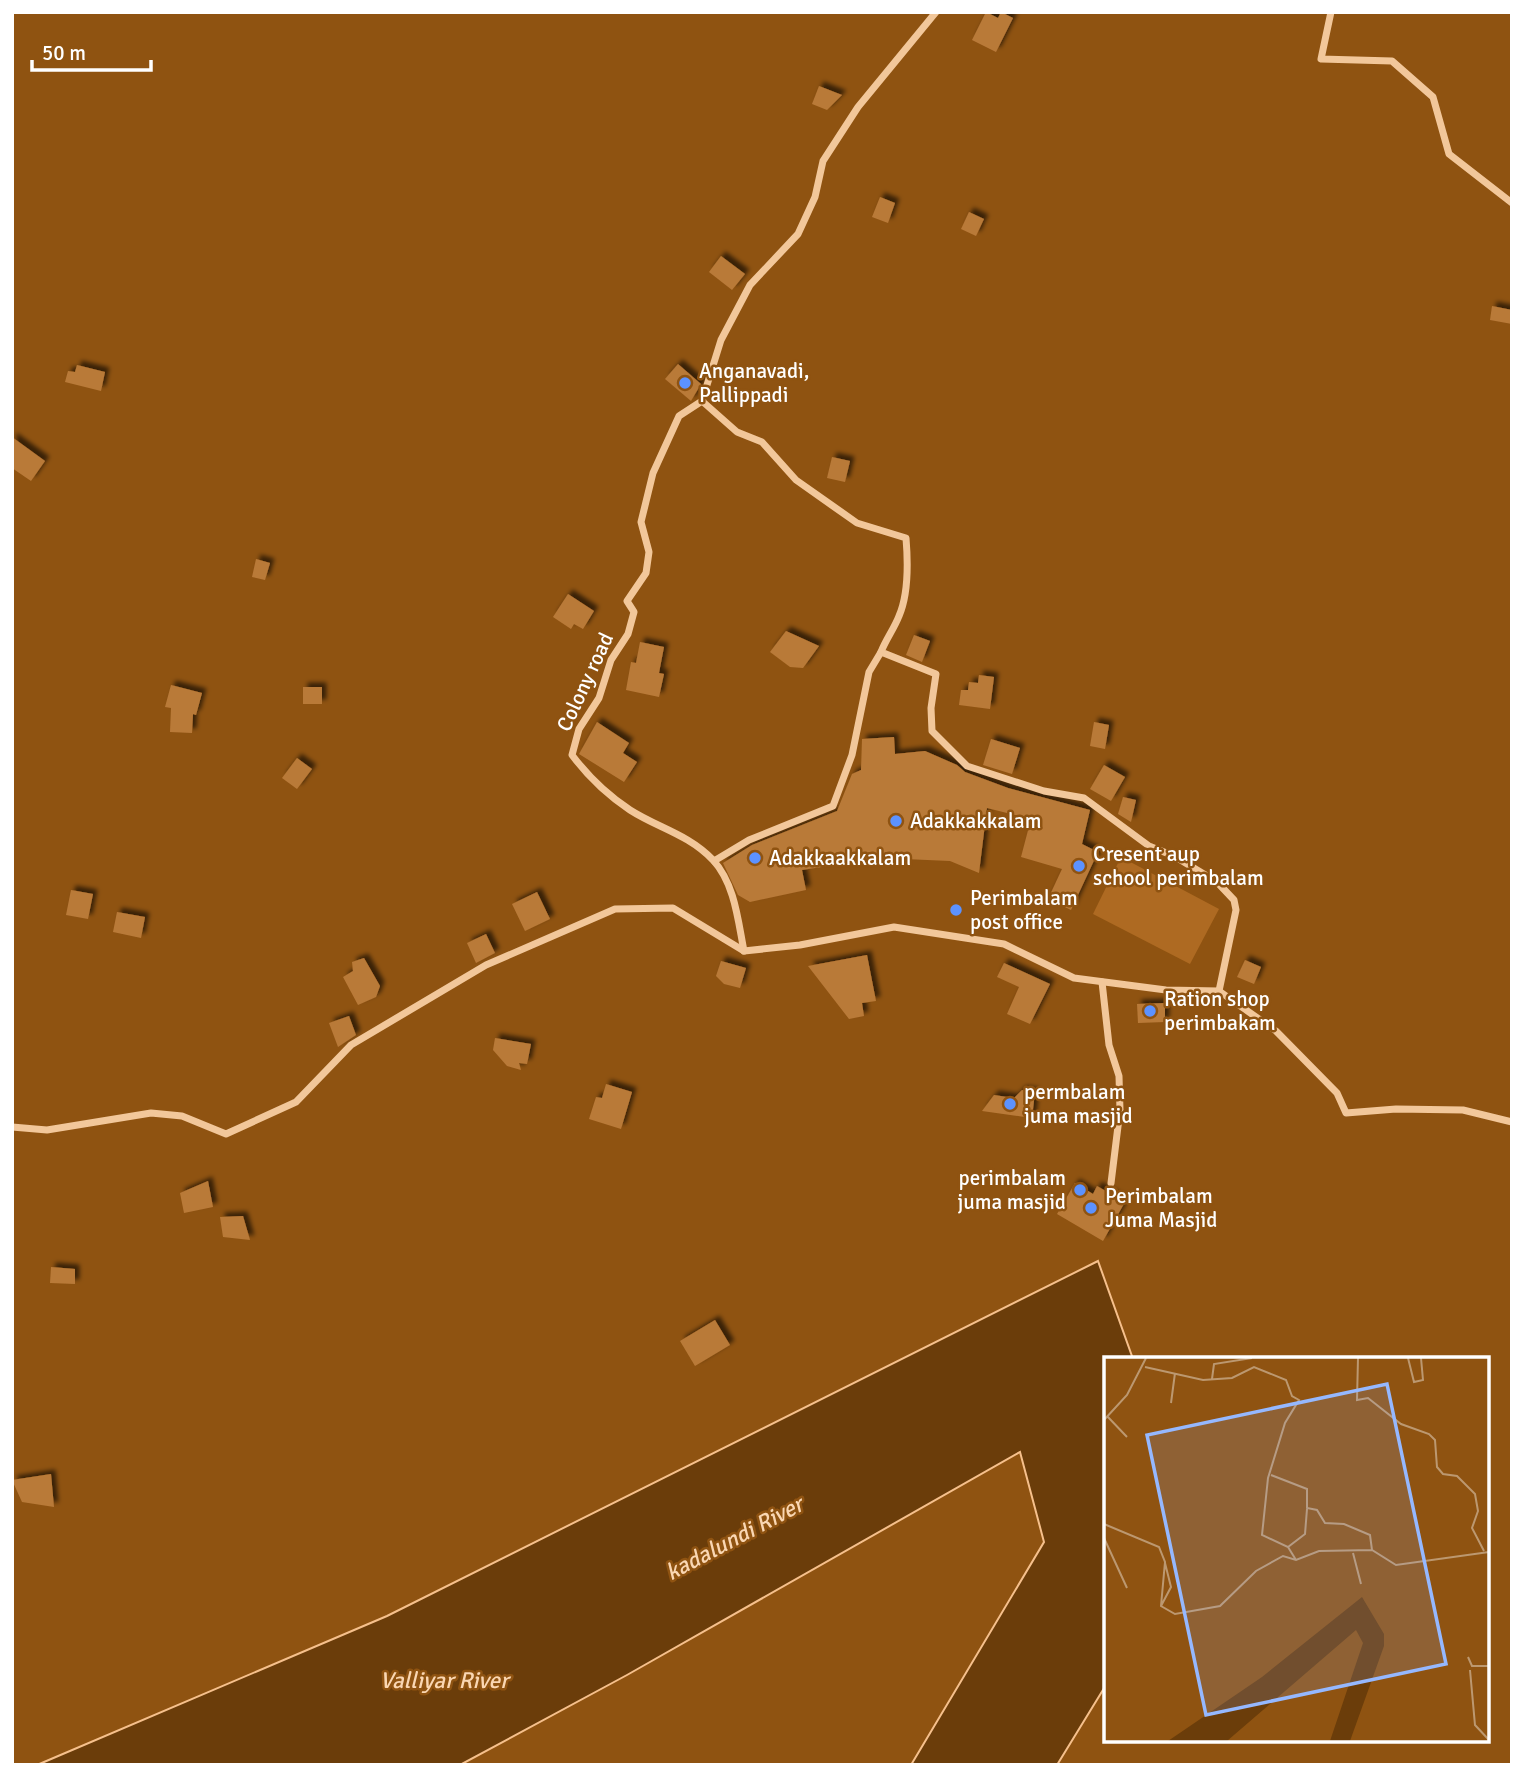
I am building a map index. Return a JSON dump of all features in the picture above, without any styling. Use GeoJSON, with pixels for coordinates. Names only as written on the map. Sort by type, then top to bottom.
{"type":"FeatureCollection","features":[{"type":"Feature","properties":{"kind":"street"},"geometry":{"type":"LineString","coordinates":[[744,951],[730,890],[714,861],[749,840],[833,806],[852,755],[869,672],[899,617],[904,599],[908,556],[906,538],[857,523],[796,481],[762,442],[737,432],[702,401],[721,340],[750,285],[798,234],[815,197],[823,161],[858,107],[936,12]]}},
{"type":"Feature","properties":{"kind":"street"},"geometry":{"type":"LineString","coordinates":[[1331,12],[1321,59],[1392,61],[1433,97],[1449,154],[1512,203]]}},
{"type":"Feature","properties":{"kind":"street","name":"Colony road"},"geometry":{"type":"LineString","coordinates":[[702,401],[679,416],[653,472],[641,522],[649,552],[646,573],[627,601],[634,612],[628,634],[611,660],[600,698],[579,729],[572,755],[607,792],[632,811],[664,825],[714,861]]}},
{"type":"Feature","properties":{"kind":"street"},"geometry":{"type":"LineString","coordinates":[[881,652],[936,674],[931,708],[933,731],[967,766],[1044,791],[1084,798],[1149,846],[1174,856],[1217,881],[1234,900],[1236,910],[1219,991]]}},
{"type":"Feature","properties":{"kind":"street"},"geometry":{"type":"LineString","coordinates":[[12,1127],[47,1130],[151,1113],[182,1116],[226,1134],[296,1102],[351,1045],[486,965],[615,909],[673,908],[744,951],[800,945],[894,927],[1004,944],[1074,978],[1167,990],[1219,991],[1276,1031],[1337,1093],[1346,1113],[1396,1109],[1463,1110],[1512,1122]]}},
{"type":"Feature","properties":{"kind":"street"},"geometry":{"type":"LineString","coordinates":[[1102,982],[1109,1045],[1119,1076],[1120,1110],[1111,1183]]}},
{"type":"Feature","properties":{"kind":"shaded area"},"geometry":{"type":"Polygon","coordinates":[[[1121,857],[1219,909],[1190,964],[1093,914],[1121,857]]]}},
{"type":"Feature","properties":{"kind":"water","name":"Valliyar River"},"geometry":{"type":"Polygon","coordinates":[[[1098,1261],[1132,1357],[1104,1357],[1104,1688],[1057,1765],[911,1765],[1044,1542],[1020,1452],[627,1675],[460,1765],[37,1765],[387,1616],[1098,1261]]]}},
{"type":"Feature","properties":{"kind":"building"},"geometry":{"type":"Polygon","coordinates":[[[986,12],[998,18],[1001,12],[1013,18],[996,52],[972,40],[986,12]]]}},
{"type":"Feature","properties":{"kind":"building"},"geometry":{"type":"Polygon","coordinates":[[[819,86],[842,95],[827,110],[812,104],[819,86]]]}},
{"type":"Feature","properties":{"kind":"building"},"geometry":{"type":"Polygon","coordinates":[[[880,197],[895,203],[888,223],[872,217],[880,197]]]}},
{"type":"Feature","properties":{"kind":"building"},"geometry":{"type":"Polygon","coordinates":[[[969,212],[984,219],[976,236],[961,229],[969,212]]]}},
{"type":"Feature","properties":{"kind":"building"},"geometry":{"type":"Polygon","coordinates":[[[721,256],[745,274],[732,290],[709,272],[721,256]]]}},
{"type":"Feature","properties":{"kind":"building"},"geometry":{"type":"Polygon","coordinates":[[[1492,306],[1512,310],[1512,324],[1490,320],[1492,306]]]}},
{"type":"Feature","properties":{"kind":"building","name":"Anganavadi, Pallippadi"},"geometry":{"type":"Polygon","coordinates":[[[678,364],[701,384],[691,401],[665,379],[678,364]]]}},
{"type":"Feature","properties":{"kind":"building"},"geometry":{"type":"Polygon","coordinates":[[[77,365],[105,372],[101,391],[65,382],[68,371],[75,372],[77,365]]]}},
{"type":"Feature","properties":{"kind":"building"},"geometry":{"type":"Polygon","coordinates":[[[12,437],[45,461],[31,481],[12,468],[12,437]]]}},
{"type":"Feature","properties":{"kind":"building"},"geometry":{"type":"Polygon","coordinates":[[[832,457],[850,461],[845,482],[827,478],[832,457]]]}},
{"type":"Feature","properties":{"kind":"building"},"geometry":{"type":"Polygon","coordinates":[[[256,559],[270,563],[265,580],[252,577],[256,559]]]}},
{"type":"Feature","properties":{"kind":"building"},"geometry":{"type":"Polygon","coordinates":[[[568,594],[594,611],[583,629],[574,624],[571,629],[553,617],[568,594]]]}},
{"type":"Feature","properties":{"kind":"building"},"geometry":{"type":"Polygon","coordinates":[[[786,631],[819,646],[803,668],[790,667],[770,652],[786,631]]]}},
{"type":"Feature","properties":{"kind":"building"},"geometry":{"type":"Polygon","coordinates":[[[914,635],[930,641],[922,662],[906,655],[914,635]]]}},
{"type":"Feature","properties":{"kind":"building"},"geometry":{"type":"Polygon","coordinates":[[[640,642],[664,647],[659,673],[664,674],[659,697],[626,690],[631,662],[636,663],[640,642]]]}},
{"type":"Feature","properties":{"kind":"building"},"geometry":{"type":"Polygon","coordinates":[[[979,675],[994,677],[990,709],[959,705],[961,690],[968,690],[969,682],[978,683],[979,675]]]}},
{"type":"Feature","properties":{"kind":"building"},"geometry":{"type":"Polygon","coordinates":[[[171,685],[202,693],[196,715],[193,714],[192,733],[170,732],[171,708],[165,707],[171,685]]]}},
{"type":"Feature","properties":{"kind":"building"},"geometry":{"type":"Polygon","coordinates":[[[303,687],[322,687],[322,704],[303,704],[303,687]]]}},
{"type":"Feature","properties":{"kind":"building"},"geometry":{"type":"Polygon","coordinates":[[[597,722],[629,743],[623,753],[637,762],[624,782],[579,754],[597,722]]]}},
{"type":"Feature","properties":{"kind":"building"},"geometry":{"type":"Polygon","coordinates":[[[1094,722],[1109,725],[1105,749],[1090,746],[1094,722]]]}},
{"type":"Feature","properties":{"kind":"building","name":"Adakkakkalam"},"geometry":{"type":"Polygon","coordinates":[[[894,737],[895,754],[925,751],[957,765],[965,772],[1008,788],[1090,810],[1082,844],[1098,852],[1071,910],[1048,899],[1062,869],[1021,857],[1031,819],[987,808],[979,873],[950,861],[882,858],[802,870],[806,890],[750,902],[738,895],[723,863],[752,845],[837,811],[852,774],[861,770],[862,739],[894,737]]]}},
{"type":"Feature","properties":{"kind":"building"},"geometry":{"type":"Polygon","coordinates":[[[991,739],[1020,748],[1012,774],[983,765],[991,739]]]}},
{"type":"Feature","properties":{"kind":"building"},"geometry":{"type":"Polygon","coordinates":[[[297,758],[312,769],[297,789],[282,778],[297,758]]]}},
{"type":"Feature","properties":{"kind":"building"},"geometry":{"type":"Polygon","coordinates":[[[1104,765],[1125,777],[1111,801],[1090,789],[1104,765]]]}},
{"type":"Feature","properties":{"kind":"building"},"geometry":{"type":"Polygon","coordinates":[[[1123,797],[1136,800],[1131,822],[1118,814],[1123,797]]]}},
{"type":"Feature","properties":{"kind":"building"},"geometry":{"type":"Polygon","coordinates":[[[71,890],[93,894],[88,919],[66,915],[71,890]]]}},
{"type":"Feature","properties":{"kind":"building"},"geometry":{"type":"Polygon","coordinates":[[[537,892],[550,919],[525,931],[512,904],[537,892]]]}},
{"type":"Feature","properties":{"kind":"building"},"geometry":{"type":"Polygon","coordinates":[[[117,912],[145,917],[141,938],[113,932],[117,912]]]}},
{"type":"Feature","properties":{"kind":"building"},"geometry":{"type":"Polygon","coordinates":[[[486,934],[495,953],[476,963],[467,943],[486,934]]]}},
{"type":"Feature","properties":{"kind":"building"},"geometry":{"type":"Polygon","coordinates":[[[867,955],[876,1001],[862,1003],[864,1016],[849,1019],[808,966],[867,955]]]}},
{"type":"Feature","properties":{"kind":"building"},"geometry":{"type":"Polygon","coordinates":[[[364,958],[380,986],[376,997],[358,1005],[343,977],[353,971],[352,962],[364,958]]]}},
{"type":"Feature","properties":{"kind":"building"},"geometry":{"type":"Polygon","coordinates":[[[1245,960],[1261,967],[1254,984],[1237,977],[1245,960]]]}},
{"type":"Feature","properties":{"kind":"building"},"geometry":{"type":"Polygon","coordinates":[[[721,961],[746,968],[740,988],[724,984],[716,976],[721,961]]]}},
{"type":"Feature","properties":{"kind":"building"},"geometry":{"type":"Polygon","coordinates":[[[1004,963],[1050,984],[1030,1024],[1007,1014],[1019,987],[997,977],[1004,963]]]}},
{"type":"Feature","properties":{"kind":"building"},"geometry":{"type":"Polygon","coordinates":[[[1165,1003],[1165,1022],[1138,1023],[1137,1004],[1165,1003]]]}},
{"type":"Feature","properties":{"kind":"building"},"geometry":{"type":"Polygon","coordinates":[[[349,1016],[356,1035],[338,1047],[329,1023],[349,1016]]]}},
{"type":"Feature","properties":{"kind":"building"},"geometry":{"type":"Polygon","coordinates":[[[495,1038],[531,1044],[527,1064],[519,1063],[521,1070],[507,1066],[493,1050],[495,1038]]]}},
{"type":"Feature","properties":{"kind":"building"},"geometry":{"type":"Polygon","coordinates":[[[606,1084],[632,1092],[621,1129],[589,1119],[596,1097],[602,1098],[606,1084]]]}},
{"type":"Feature","properties":{"kind":"building","name":"permbalam juma masjid"},"geometry":{"type":"Polygon","coordinates":[[[1022,1090],[1035,1092],[1032,1118],[982,1111],[994,1095],[1014,1098],[1022,1090]]]}},
{"type":"Feature","properties":{"kind":"building"},"geometry":{"type":"Polygon","coordinates":[[[208,1181],[213,1207],[184,1213],[180,1193],[208,1181]]]}},
{"type":"Feature","properties":{"kind":"building","name":"Perimbalam Juma Masjid"},"geometry":{"type":"Polygon","coordinates":[[[1075,1183],[1093,1194],[1097,1186],[1125,1202],[1103,1241],[1057,1214],[1075,1183]]]}},
{"type":"Feature","properties":{"kind":"building"},"geometry":{"type":"Polygon","coordinates":[[[243,1216],[250,1240],[223,1237],[220,1217],[243,1216]]]}},
{"type":"Feature","properties":{"kind":"building"},"geometry":{"type":"Polygon","coordinates":[[[51,1267],[75,1269],[75,1284],[50,1283],[51,1267]]]}},
{"type":"Feature","properties":{"kind":"building"},"geometry":{"type":"Polygon","coordinates":[[[715,1320],[730,1345],[695,1366],[680,1341],[715,1320]]]}},
{"type":"Feature","properties":{"kind":"building"},"geometry":{"type":"Polygon","coordinates":[[[51,1474],[54,1507],[22,1502],[12,1480],[51,1474]]]}},
{"type":"Feature","properties":{"kind":"place","name":"Anganavadi, Pallippadi"},"geometry":{"type":"Point","coordinates":[685,383]}},
{"type":"Feature","properties":{"kind":"place","name":"Adakkakkalam"},"geometry":{"type":"Point","coordinates":[896,821]}},
{"type":"Feature","properties":{"kind":"place","name":"Adakkaakkalam"},"geometry":{"type":"Point","coordinates":[755,858]}},
{"type":"Feature","properties":{"kind":"place","name":"Cresent aup school perimbalam"},"geometry":{"type":"Point","coordinates":[1079,866]}},
{"type":"Feature","properties":{"kind":"place","name":"Perimbalam post office"},"geometry":{"type":"Point","coordinates":[956,910]}},
{"type":"Feature","properties":{"kind":"place","name":"Ration shop perimbakam"},"geometry":{"type":"Point","coordinates":[1150,1011]}},
{"type":"Feature","properties":{"kind":"place","name":"permbalam juma masjid"},"geometry":{"type":"Point","coordinates":[1010,1104]}},
{"type":"Feature","properties":{"kind":"place","name":"perimbalam juma masjid"},"geometry":{"type":"Point","coordinates":[1080,1190]}},
{"type":"Feature","properties":{"kind":"place","name":"Perimbalam Juma Masjid"},"geometry":{"type":"Point","coordinates":[1091,1208]}},
{"type":"Feature","properties":{"kind":"water label","name":"kadalundi River"},"geometry":{"type":"Point","coordinates":[734,1538]}}]}
